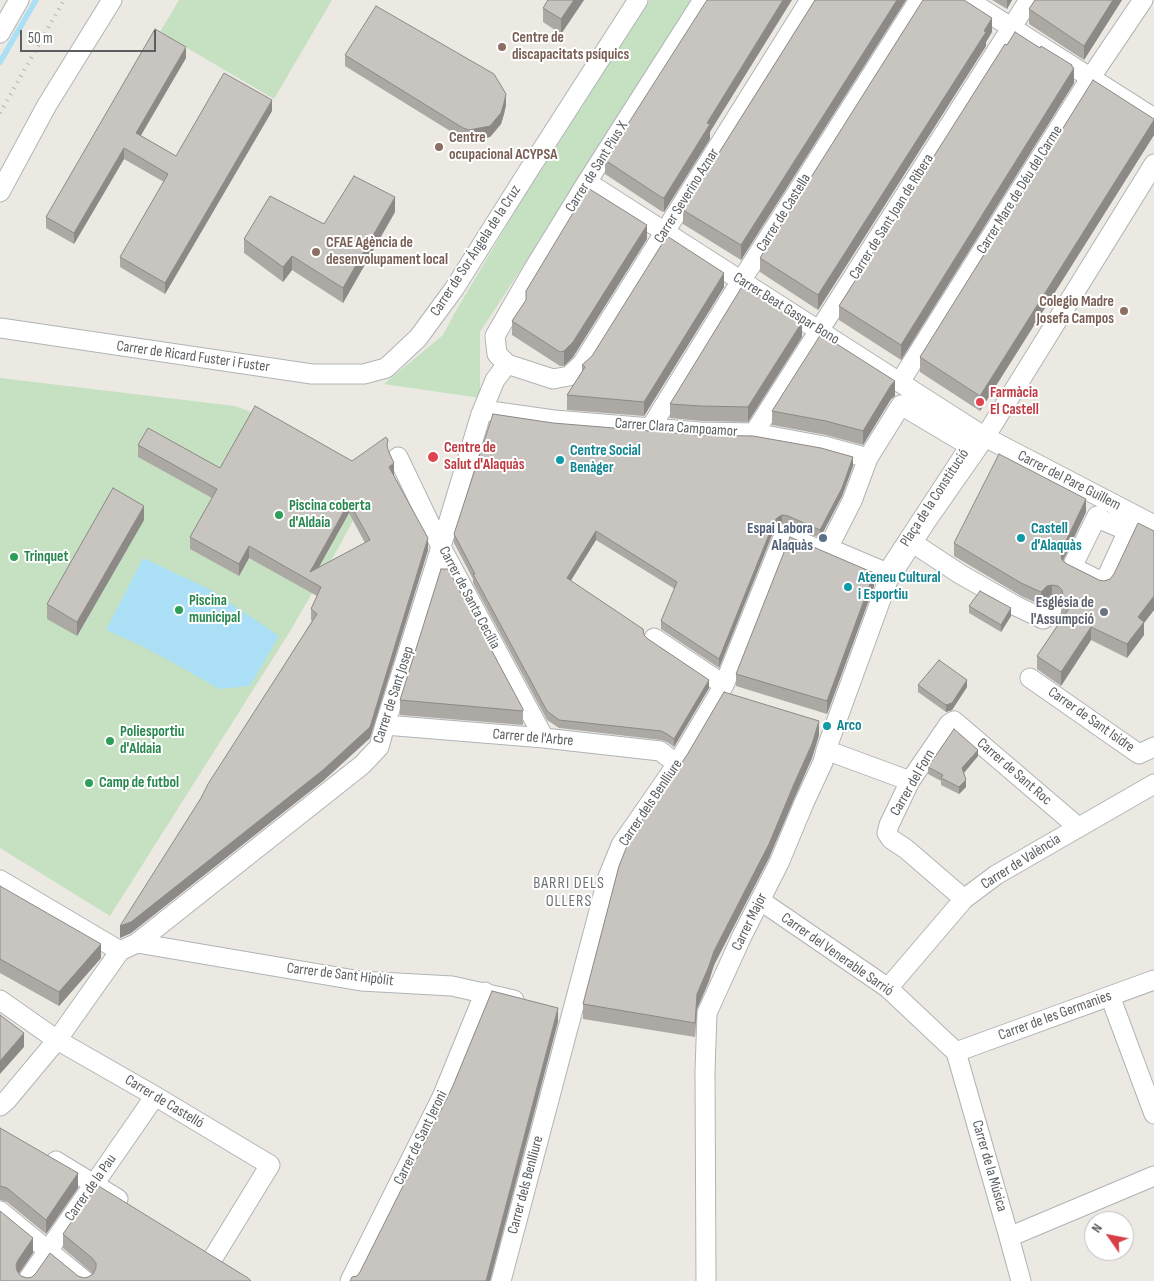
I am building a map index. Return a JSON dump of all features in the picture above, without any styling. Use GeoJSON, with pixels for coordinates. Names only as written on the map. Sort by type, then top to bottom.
{"type":"FeatureCollection","features":[{"type":"Feature","properties":{"kind":"street"},"geometry":{"type":"LineString","coordinates":[[0,32],[19,0]]}},
{"type":"Feature","properties":{"kind":"street"},"geometry":{"type":"LineString","coordinates":[[0,192],[47,105],[112,0]]}},
{"type":"Feature","properties":{"kind":"street","name":"Carrer de Sor Ángela de la Cruz"},"geometry":{"type":"LineString","coordinates":[[386,368],[418,338],[454,289],[638,0]]}},
{"type":"Feature","properties":{"kind":"street","name":"Carrer de Sant Pius X"},"geometry":{"type":"LineString","coordinates":[[507,364],[497,354],[495,336],[587,182],[703,0]]}},
{"type":"Feature","properties":{"kind":"street","name":"Carrer Severino Aznar"},"geometry":{"type":"LineString","coordinates":[[507,364],[554,379],[569,376],[582,364],[810,0]]}},
{"type":"Feature","properties":{"kind":"street","name":"Carrer de Castella"},"geometry":{"type":"LineString","coordinates":[[651,427],[918,0]]}},
{"type":"Feature","properties":{"kind":"street"},"geometry":{"type":"LineString","coordinates":[[968,0],[1154,118]]}},
{"type":"Feature","properties":{"kind":"street","name":"Carrer de Sant Joan de Ribera"},"geometry":{"type":"LineString","coordinates":[[754,433],[1029,0]]}},
{"type":"Feature","properties":{"kind":"street","name":"Carrer Mare de Déu del Carme"},"geometry":{"type":"LineString","coordinates":[[900,382],[1091,77],[1143,0]]}},
{"type":"Feature","properties":{"kind":"street","name":"Plaça de la Constitució"},"geometry":{"type":"LineString","coordinates":[[888,580],[984,437],[1154,164]]}},
{"type":"Feature","properties":{"kind":"street","name":"Carrer Beat Gaspar Bono"},"geometry":{"type":"LineString","coordinates":[[587,182],[984,437]]}},
{"type":"Feature","properties":{"kind":"street","name":"Carrer de Ricard Fuster i Fuster"},"geometry":{"type":"LineString","coordinates":[[0,328],[312,374],[364,374],[386,368]]}},
{"type":"Feature","properties":{"kind":"street","name":"Carrer de Sant Josep"},"geometry":{"type":"LineString","coordinates":[[0,1106],[57,1040],[128,947],[362,765],[379,747],[483,410],[495,380],[507,364]]}},
{"type":"Feature","properties":{"kind":"street","name":"Plaça de la Constitució"},"geometry":{"type":"LineString","coordinates":[[901,405],[970,446],[887,573],[828,548],[852,501],[868,458],[901,405]]}},
{"type":"Feature","properties":{"kind":"street","name":"Carrer Clara Campoamor"},"geometry":{"type":"LineString","coordinates":[[483,410],[554,420],[700,432],[754,433],[824,446],[868,458]]}},
{"type":"Feature","properties":{"kind":"street","name":"Carrer del Pare Guillem"},"geometry":{"type":"LineString","coordinates":[[984,437],[1154,525]]}},
{"type":"Feature","properties":{"kind":"street","name":"Carrer de Santa Cecília"},"geometry":{"type":"LineString","coordinates":[[398,457],[441,547],[544,738]]}},
{"type":"Feature","properties":{"kind":"street"},"geometry":{"type":"LineString","coordinates":[[1102,520],[1110,502]]}},
{"type":"Feature","properties":{"kind":"street"},"geometry":{"type":"LineString","coordinates":[[1097,516],[1102,520],[1128,531],[1104,583],[1072,567],[1097,516]]}},
{"type":"Feature","properties":{"kind":"street","name":"Carrer dels Benlliure"},"geometry":{"type":"LineString","coordinates":[[501,1281],[608,877],[621,845],[727,693],[784,535],[888,580]]}},
{"type":"Feature","properties":{"kind":"street"},"geometry":{"type":"LineString","coordinates":[[913,543],[960,574],[1043,619],[1047,617],[1052,609]]}},
{"type":"Feature","properties":{"kind":"street","name":"Carrer Major"},"geometry":{"type":"LineString","coordinates":[[706,1281],[705,1080],[707,1013],[742,936],[779,863],[823,762],[826,750],[826,726],[888,580]]}},
{"type":"Feature","properties":{"kind":"street"},"geometry":{"type":"LineString","coordinates":[[654,638],[727,693]]}},
{"type":"Feature","properties":{"kind":"street","name":"Carrer de Sant Isidre"},"geometry":{"type":"LineString","coordinates":[[1030,678],[1139,754],[1154,747]]}},
{"type":"Feature","properties":{"kind":"street","name":"Carrer de Sant Roc"},"geometry":{"type":"LineString","coordinates":[[949,724],[954,721],[1078,827]]}},
{"type":"Feature","properties":{"kind":"street","name":"Carrer del Forn"},"geometry":{"type":"LineString","coordinates":[[949,724],[910,781],[889,825],[888,833],[891,839],[906,849],[964,899]]}},
{"type":"Feature","properties":{"kind":"street","name":"Carrer de l'Arbre"},"geometry":{"type":"LineString","coordinates":[[385,725],[544,738],[660,751],[678,764]]}},
{"type":"Feature","properties":{"kind":"street"},"geometry":{"type":"LineString","coordinates":[[826,750],[910,781]]}},
{"type":"Feature","properties":{"kind":"street","name":"Carrer de València"},"geometry":{"type":"LineString","coordinates":[[888,988],[964,899],[996,875],[1154,784]]}},
{"type":"Feature","properties":{"kind":"street"},"geometry":{"type":"LineString","coordinates":[[0,880],[128,947]]}},
{"type":"Feature","properties":{"kind":"street","name":"Carrer del Venerable Sarrió"},"geometry":{"type":"LineString","coordinates":[[760,901],[888,988],[956,1052]]}},
{"type":"Feature","properties":{"kind":"street","name":"Carrer de Sant Hipòlit"},"geometry":{"type":"LineString","coordinates":[[128,947],[361,982],[452,986],[533,1004]]}},
{"type":"Feature","properties":{"kind":"street","name":"Carrer de les Germanies"},"geometry":{"type":"LineString","coordinates":[[956,1052],[1154,980]]}},
{"type":"Feature","properties":{"kind":"street","name":"Carrer de Sant Jeroni"},"geometry":{"type":"LineString","coordinates":[[350,1281],[442,1097],[485,992]]}},
{"type":"Feature","properties":{"kind":"street"},"geometry":{"type":"LineString","coordinates":[[1110,996],[1154,1114]]}},
{"type":"Feature","properties":{"kind":"street","name":"Carrer de Castelló"},"geometry":{"type":"LineString","coordinates":[[0,1000],[57,1040],[270,1165],[213,1258]]}},
{"type":"Feature","properties":{"kind":"street"},"geometry":{"type":"LineString","coordinates":[[552,1009],[571,1014]]}},
{"type":"Feature","properties":{"kind":"street","name":"Carrer de la Música"},"geometry":{"type":"LineString","coordinates":[[956,1052],[1021,1281]]}},
{"type":"Feature","properties":{"kind":"street","name":"Carrer de la Pau"},"geometry":{"type":"LineString","coordinates":[[27,1281],[155,1096]]}},
{"type":"Feature","properties":{"kind":"street"},"geometry":{"type":"LineString","coordinates":[[43,1154],[134,1208]]}},
{"type":"Feature","properties":{"kind":"street"},"geometry":{"type":"LineString","coordinates":[[1009,1237],[1154,1176]]}},
{"type":"Feature","properties":{"kind":"street"},"geometry":{"type":"LineString","coordinates":[[0,1211],[85,1281]]}},
{"type":"Feature","properties":{"kind":"green space"},"geometry":{"type":"Polygon","coordinates":[[[179,0],[332,0],[274,99],[160,32],[179,0]]]}},
{"type":"Feature","properties":{"kind":"green space"},"geometry":{"type":"Polygon","coordinates":[[[650,0],[697,0],[480,332],[480,398],[384,384],[443,335],[520,203],[650,0]]]}},
{"type":"Feature","properties":{"kind":"green space","name":"Poliesportiu d'Aldaia"},"geometry":{"type":"Polygon","coordinates":[[[0,378],[235,406],[259,415],[372,486],[289,633],[110,916],[0,848],[0,378]]]}},
{"type":"Feature","properties":{"kind":"water","name":"Piscina municipal"},"geometry":{"type":"Polygon","coordinates":[[[143,558],[211,590],[279,636],[250,686],[219,689],[142,646],[106,630],[143,558]]]}},
{"type":"Feature","properties":{"kind":"building"},"geometry":{"type":"Polygon","coordinates":[[[548,0],[574,0],[561,19],[543,8],[548,0]]]}},
{"type":"Feature","properties":{"kind":"building"},"geometry":{"type":"Polygon","coordinates":[[[707,0],[783,0],[707,123],[710,124],[664,198],[605,160],[707,0]]]}},
{"type":"Feature","properties":{"kind":"building"},"geometry":{"type":"Polygon","coordinates":[[[815,0],[897,0],[741,245],[683,210],[815,0]]]}},
{"type":"Feature","properties":{"kind":"building"},"geometry":{"type":"Polygon","coordinates":[[[923,0],[964,0],[992,18],[984,31],[986,32],[818,295],[760,258],[923,0]]]}},
{"type":"Feature","properties":{"kind":"building"},"geometry":{"type":"Polygon","coordinates":[[[1035,0],[1113,0],[1084,46],[1029,9],[1035,0]]]}},
{"type":"Feature","properties":{"kind":"building"},"geometry":{"type":"Polygon","coordinates":[[[376,6],[494,74],[506,94],[501,113],[490,126],[469,130],[463,128],[345,55],[376,6]]]}},
{"type":"Feature","properties":{"kind":"building"},"geometry":{"type":"Polygon","coordinates":[[[155,29],[186,47],[136,133],[176,156],[224,73],[272,100],[165,283],[120,257],[168,174],[124,148],[74,233],[46,217],[155,29]]]}},
{"type":"Feature","properties":{"kind":"building"},"geometry":{"type":"Polygon","coordinates":[[[1015,32],[1040,48],[1041,46],[1074,68],[901,345],[839,306],[1005,44],[1007,45],[1015,32]]]}},
{"type":"Feature","properties":{"kind":"building"},"geometry":{"type":"Polygon","coordinates":[[[1093,80],[1154,120],[980,396],[920,357],[1093,80]]]}},
{"type":"Feature","properties":{"kind":"building"},"geometry":{"type":"Polygon","coordinates":[[[354,176],[395,197],[343,288],[292,256],[283,267],[244,239],[270,196],[324,224],[354,176]]]}},
{"type":"Feature","properties":{"kind":"building"},"geometry":{"type":"Polygon","coordinates":[[[588,188],[647,225],[573,342],[564,351],[560,352],[512,321],[526,300],[526,291],[588,188]]]}},
{"type":"Feature","properties":{"kind":"building"},"geometry":{"type":"Polygon","coordinates":[[[667,236],[724,273],[644,402],[567,395],[585,367],[582,365],[592,356],[667,236]]]}},
{"type":"Feature","properties":{"kind":"building"},"geometry":{"type":"Polygon","coordinates":[[[743,285],[802,322],[748,407],[670,404],[743,285]]]}},
{"type":"Feature","properties":{"kind":"building"},"geometry":{"type":"Polygon","coordinates":[[[821,334],[895,381],[863,431],[826,421],[772,411],[821,334]]]}},
{"type":"Feature","properties":{"kind":"building"},"geometry":{"type":"Polygon","coordinates":[[[255,406],[352,461],[386,437],[388,440],[388,450],[394,463],[389,467],[428,538],[370,727],[323,770],[131,922],[120,926],[317,614],[311,609],[321,587],[249,546],[239,564],[190,537],[217,489],[138,445],[148,428],[220,468],[255,406]],[[349,502],[310,572],[370,540],[349,502]]]}},
{"type":"Feature","properties":{"kind":"building"},"geometry":{"type":"Polygon","coordinates":[[[493,414],[553,423],[699,435],[753,436],[821,448],[853,457],[842,488],[820,530],[788,516],[782,515],[774,522],[719,659],[661,621],[677,582],[596,531],[567,578],[643,629],[644,635],[648,639],[709,680],[674,739],[661,731],[559,720],[547,711],[473,574],[475,574],[454,534],[493,414]]]}},
{"type":"Feature","properties":{"kind":"building"},"geometry":{"type":"Polygon","coordinates":[[[999,454],[1086,499],[1062,549],[1061,555],[1062,560],[1067,564],[1099,580],[1110,579],[1114,574],[1138,523],[1154,531],[1154,596],[1138,617],[1144,622],[1127,644],[1091,627],[1061,672],[1037,656],[1070,607],[1061,602],[1062,590],[1058,586],[1052,585],[1047,586],[1041,592],[1021,583],[954,543],[999,454]]]}},
{"type":"Feature","properties":{"kind":"building"},"geometry":{"type":"Polygon","coordinates":[[[113,488],[144,506],[77,622],[47,604],[113,488]]]}},
{"type":"Feature","properties":{"kind":"building"},"geometry":{"type":"Polygon","coordinates":[[[790,537],[874,573],[827,701],[736,674],[790,537]]]}},
{"type":"Feature","properties":{"kind":"building"},"geometry":{"type":"Polygon","coordinates":[[[441,569],[448,569],[523,711],[400,700],[441,569]]]}},
{"type":"Feature","properties":{"kind":"building"},"geometry":{"type":"Polygon","coordinates":[[[980,591],[1011,608],[1001,625],[969,606],[980,591]]]}},
{"type":"Feature","properties":{"kind":"building"},"geometry":{"type":"Polygon","coordinates":[[[939,660],[967,680],[952,703],[946,705],[918,685],[939,660]]]}},
{"type":"Feature","properties":{"kind":"building"},"geometry":{"type":"Polygon","coordinates":[[[724,692],[819,721],[812,744],[769,844],[714,951],[697,994],[695,1023],[583,1004],[619,866],[631,836],[687,755],[724,692]]]}},
{"type":"Feature","properties":{"kind":"building"},"geometry":{"type":"Polygon","coordinates":[[[954,729],[978,750],[962,768],[966,780],[959,787],[941,778],[943,775],[928,767],[954,729]]]}},
{"type":"Feature","properties":{"kind":"building"},"geometry":{"type":"Polygon","coordinates":[[[0,886],[101,944],[59,992],[0,959],[0,886]]]}},
{"type":"Feature","properties":{"kind":"building"},"geometry":{"type":"Polygon","coordinates":[[[492,991],[558,1008],[486,1281],[350,1281],[352,1277],[357,1276],[360,1272],[452,1088],[492,991]]]}},
{"type":"Feature","properties":{"kind":"building"},"geometry":{"type":"Polygon","coordinates":[[[0,1015],[24,1033],[0,1061],[0,1015]]]}},
{"type":"Feature","properties":{"kind":"building"},"geometry":{"type":"Polygon","coordinates":[[[0,1128],[78,1173],[46,1220],[7,1188],[0,1186],[0,1128]]]}},
{"type":"Feature","properties":{"kind":"building"},"geometry":{"type":"Polygon","coordinates":[[[97,1185],[251,1281],[0,1281],[0,1211],[33,1238],[16,1265],[17,1271],[21,1276],[32,1277],[50,1253],[78,1276],[84,1278],[93,1274],[96,1263],[63,1234],[97,1185]]]}},
{"type":"Feature","properties":{"kind":"waterway"},"geometry":{"type":"LineString","coordinates":[[0,62],[36,0]]}},
{"type":"Feature","properties":{"kind":"railway"},"geometry":{"type":"LineString","coordinates":[[0,113],[64,0]]}},
{"type":"Feature","properties":{"kind":"place","name":"Centre de discapacitats psíquics"},"geometry":{"type":"Point","coordinates":[502,47]}},
{"type":"Feature","properties":{"kind":"place","name":"Centre ocupacional ACYPSA"},"geometry":{"type":"Point","coordinates":[439,147]}},
{"type":"Feature","properties":{"kind":"place","name":"CFAE Agència de desenvolupament local"},"geometry":{"type":"Point","coordinates":[316,252]}},
{"type":"Feature","properties":{"kind":"place","name":"Colegio Madre Josefa Campos"},"geometry":{"type":"Point","coordinates":[1124,311]}},
{"type":"Feature","properties":{"kind":"place","name":"Farmàcia El Castell"},"geometry":{"type":"Point","coordinates":[980,402]}},
{"type":"Feature","properties":{"kind":"place","name":"Centre de Salut d'Alaquàs"},"geometry":{"type":"Point","coordinates":[433,457]}},
{"type":"Feature","properties":{"kind":"place","name":"Centre Social Benàger"},"geometry":{"type":"Point","coordinates":[560,460]}},
{"type":"Feature","properties":{"kind":"place","name":"Piscina coberta d'Aldaia"},"geometry":{"type":"Point","coordinates":[279,515]}},
{"type":"Feature","properties":{"kind":"place","name":"Espai Labora Alaquàs"},"geometry":{"type":"Point","coordinates":[823,538]}},
{"type":"Feature","properties":{"kind":"place","name":"Castell d'Alaquàs"},"geometry":{"type":"Point","coordinates":[1021,538]}},
{"type":"Feature","properties":{"kind":"place","name":"Trinquet"},"geometry":{"type":"Point","coordinates":[14,557]}},
{"type":"Feature","properties":{"kind":"place","name":"Ateneu Cultural i Esportiu"},"geometry":{"type":"Point","coordinates":[848,587]}},
{"type":"Feature","properties":{"kind":"place","name":"Piscina municipal"},"geometry":{"type":"Point","coordinates":[179,610]}},
{"type":"Feature","properties":{"kind":"place","name":"Església de l'Assumpció"},"geometry":{"type":"Point","coordinates":[1104,612]}},
{"type":"Feature","properties":{"kind":"place","name":"Arco"},"geometry":{"type":"Point","coordinates":[827,726]}},
{"type":"Feature","properties":{"kind":"place","name":"Poliesportiu d'Aldaia"},"geometry":{"type":"Point","coordinates":[110,741]}},
{"type":"Feature","properties":{"kind":"place","name":"Camp de futbol"},"geometry":{"type":"Point","coordinates":[89,783]}},
{"type":"Feature","properties":{"kind":"district","name":"BARRI DELS OLLERS"},"geometry":{"type":"Point","coordinates":[569,893]}}]}
